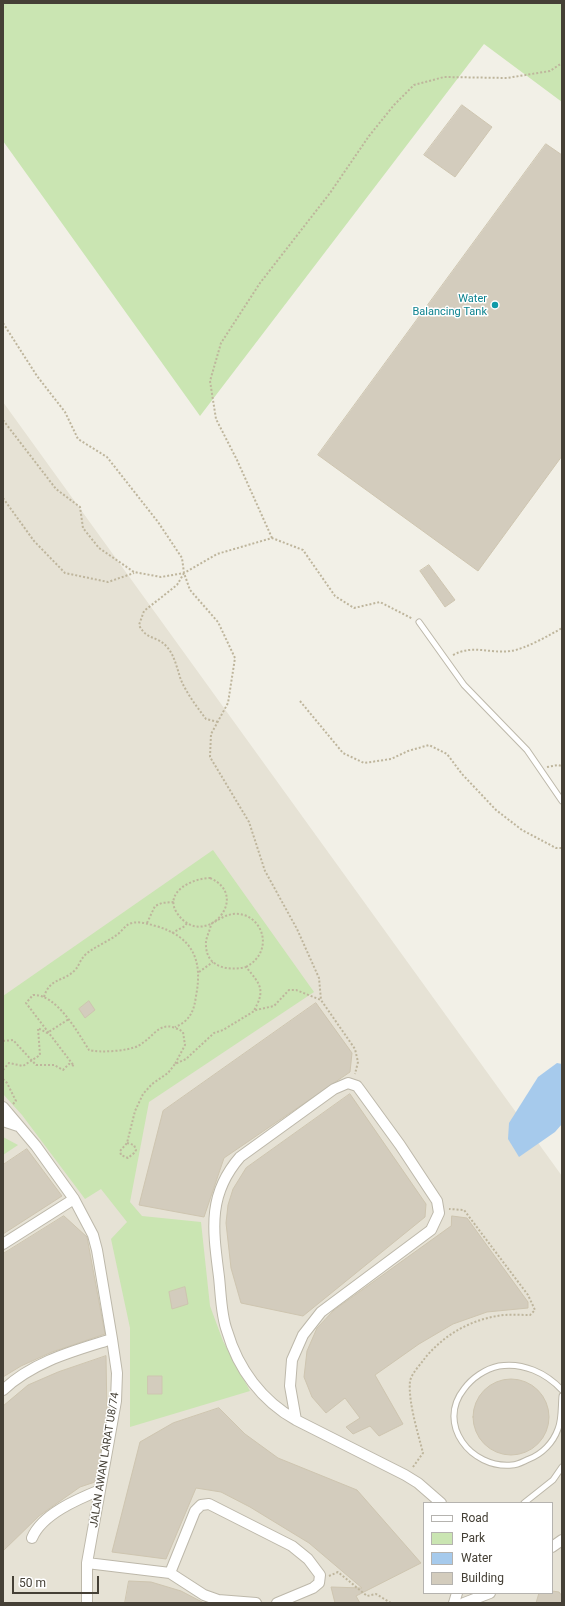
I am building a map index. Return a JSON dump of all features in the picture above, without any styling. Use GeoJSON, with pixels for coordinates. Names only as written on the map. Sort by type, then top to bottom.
{"type":"FeatureCollection","features":[{"type":"Feature","properties":{"kind":"street"},"geometry":{"type":"LineString","coordinates":[[296,1420],[290,1386],[292,1360],[303,1335],[321,1312],[431,1230],[439,1213],[437,1201],[400,1145],[357,1086],[348,1083],[334,1089],[240,1157],[231,1167],[223,1183],[214,1210],[213,1232],[226,1330],[248,1377],[265,1398],[282,1412],[296,1420],[405,1475],[418,1483],[440,1502]]}},
{"type":"Feature","properties":{"kind":"street","name":"JALAN AWAN LARAT U8/74"},"geometry":{"type":"LineString","coordinates":[[3,1107],[74,1199],[95,1242],[112,1338],[117,1386],[87,1563],[87,1603]]}},
{"type":"Feature","properties":{"kind":"street"},"geometry":{"type":"LineString","coordinates":[[3,1121],[18,1126]]}},
{"type":"Feature","properties":{"kind":"street"},"geometry":{"type":"LineString","coordinates":[[3,1244],[74,1199]]}},
{"type":"Feature","properties":{"kind":"street"},"geometry":{"type":"LineString","coordinates":[[3,1390],[24,1374],[46,1361],[112,1338]]}},
{"type":"Feature","properties":{"kind":"street"},"geometry":{"type":"LineString","coordinates":[[32,1538],[38,1527],[68,1504],[100,1490]]}},
{"type":"Feature","properties":{"kind":"street"},"geometry":{"type":"LineString","coordinates":[[170,1573],[195,1511],[201,1505],[209,1504],[292,1546],[308,1559],[320,1575],[321,1579],[319,1583],[313,1588],[277,1603]]}},
{"type":"Feature","properties":{"kind":"street"},"geometry":{"type":"LineString","coordinates":[[553,1546],[562,1540]]}},
{"type":"Feature","properties":{"kind":"street"},"geometry":{"type":"LineString","coordinates":[[87,1563],[170,1573],[204,1595],[218,1600],[256,1603]]}},
{"type":"Feature","properties":{"kind":"street"},"geometry":{"type":"LineString","coordinates":[[464,1603],[487,1594]]}},
{"type":"Feature","properties":{"kind":"lane"},"geometry":{"type":"LineString","coordinates":[[419,622],[464,685],[527,750],[562,801]]}},
{"type":"Feature","properties":{"kind":"lane"},"geometry":{"type":"LineString","coordinates":[[562,1390],[553,1381],[535,1370],[511,1366],[499,1366],[488,1370],[471,1380],[459,1395],[454,1408],[454,1425],[460,1438],[471,1453],[487,1462],[512,1465],[538,1455],[551,1442],[559,1429],[562,1396]]}},
{"type":"Feature","properties":{"kind":"lane"},"geometry":{"type":"LineString","coordinates":[[525,1502],[552,1480],[562,1467]]}},
{"type":"Feature","properties":{"kind":"path"},"geometry":{"type":"LineString","coordinates":[[272,538],[250,488],[216,418],[210,381],[221,343],[260,283],[330,193],[369,136],[394,104],[414,85],[444,77],[507,78],[550,71],[562,63]]}},
{"type":"Feature","properties":{"kind":"path"},"geometry":{"type":"LineString","coordinates":[[3,323],[37,376],[65,412],[78,439],[107,458],[158,522],[182,558],[184,573],[190,590],[218,622],[235,658],[228,703],[211,734],[210,757],[249,822],[265,871],[297,929],[319,978],[321,1000],[355,1049],[358,1062],[354,1075],[348,1083]]}},
{"type":"Feature","properties":{"kind":"path"},"geometry":{"type":"LineString","coordinates":[[3,420],[56,489],[80,507],[83,528],[99,548],[134,572],[160,577],[184,573],[218,554],[272,538],[303,550],[335,596],[354,608],[380,602],[419,622]]}},
{"type":"Feature","properties":{"kind":"path"},"geometry":{"type":"LineString","coordinates":[[3,498],[34,541],[65,573],[108,582],[134,572]]}},
{"type":"Feature","properties":{"kind":"path"},"geometry":{"type":"LineString","coordinates":[[184,573],[177,585],[144,611],[139,624],[143,634],[167,646],[176,663],[182,681],[195,705],[206,720],[218,722]]}},
{"type":"Feature","properties":{"kind":"path"},"geometry":{"type":"LineString","coordinates":[[446,659],[463,650],[511,651],[547,637],[562,628]]}},
{"type":"Feature","properties":{"kind":"path"},"geometry":{"type":"LineString","coordinates":[[300,701],[343,753],[364,763],[391,759],[408,751],[429,746],[447,754],[462,774],[496,810],[522,830],[556,848],[562,848]]}},
{"type":"Feature","properties":{"kind":"path"},"geometry":{"type":"LineString","coordinates":[[541,771],[549,765],[562,766]]}},
{"type":"Feature","properties":{"kind":"path"},"geometry":{"type":"LineString","coordinates":[[174,902],[176,894],[190,882],[204,878],[215,880],[222,888],[227,901],[224,913],[211,924],[206,945],[208,956],[213,962],[227,969],[246,967],[255,961],[263,951],[263,937],[258,927],[249,918],[240,914],[228,916],[211,924],[201,927],[187,923],[178,914],[174,902]]}},
{"type":"Feature","properties":{"kind":"path"},"geometry":{"type":"LineString","coordinates":[[147,924],[155,906],[162,903],[174,902]]}},
{"type":"Feature","properties":{"kind":"path"},"geometry":{"type":"LineString","coordinates":[[43,997],[48,987],[52,983],[76,970],[84,956],[100,944],[108,941],[130,923],[139,922],[178,936],[190,949],[199,966],[194,1007],[184,1023],[175,1027]]}},
{"type":"Feature","properties":{"kind":"path"},"geometry":{"type":"LineString","coordinates":[[172,933],[185,926],[187,923]]}},
{"type":"Feature","properties":{"kind":"path"},"geometry":{"type":"LineString","coordinates":[[199,972],[213,962]]}},
{"type":"Feature","properties":{"kind":"path"},"geometry":{"type":"LineString","coordinates":[[246,967],[259,982],[261,988],[258,1003],[253,1013]]}},
{"type":"Feature","properties":{"kind":"path"},"geometry":{"type":"LineString","coordinates":[[175,1064],[186,1059],[214,1033],[224,1030],[256,1010],[274,1006],[289,990],[296,990],[321,1000]]}},
{"type":"Feature","properties":{"kind":"path"},"geometry":{"type":"LineString","coordinates":[[3,1041],[12,1040],[36,1065],[54,1065],[63,1070],[69,1064],[74,1066],[26,1003],[33,995],[39,995],[54,1004],[69,1019],[89,1050],[97,1053],[132,1048],[147,1040],[154,1032],[163,1026],[175,1027],[183,1032],[185,1045],[175,1064],[168,1073],[152,1084],[143,1094],[135,1110],[127,1143],[120,1151],[121,1155],[128,1158],[134,1154],[136,1150],[134,1145],[127,1143]]}},
{"type":"Feature","properties":{"kind":"path"},"geometry":{"type":"LineString","coordinates":[[48,1033],[69,1019]]}},
{"type":"Feature","properties":{"kind":"path"},"geometry":{"type":"LineString","coordinates":[[3,1070],[9,1063],[23,1066],[40,1055],[38,1028],[48,1033]]}},
{"type":"Feature","properties":{"kind":"path"},"geometry":{"type":"LineString","coordinates":[[405,1475],[423,1453],[411,1393],[410,1380],[416,1369],[445,1337],[459,1330],[483,1319],[498,1315],[530,1315],[535,1310],[528,1295],[464,1210],[448,1208],[439,1213]]}},
{"type":"Feature","properties":{"kind":"path"},"geometry":{"type":"LineString","coordinates":[[321,1579],[338,1572],[367,1596],[376,1594],[391,1603]]}},
{"type":"Feature","properties":{"kind":"shaded area"},"geometry":{"type":"Polygon","coordinates":[[[3,402],[562,1176],[562,1603],[3,1603],[3,402]]]}},
{"type":"Feature","properties":{"kind":"green space"},"geometry":{"type":"Polygon","coordinates":[[[3,3],[562,3],[562,102],[484,44],[200,416],[3,141],[3,3]]]}},
{"type":"Feature","properties":{"kind":"green space"},"geometry":{"type":"Polygon","coordinates":[[[213,850],[314,992],[149,1102],[130,1202],[142,1216],[201,1222],[210,1306],[223,1341],[250,1391],[130,1427],[130,1328],[111,1239],[127,1222],[101,1189],[85,1199],[22,1115],[3,1094],[3,996],[213,850]]]}},
{"type":"Feature","properties":{"kind":"green space"},"geometry":{"type":"Polygon","coordinates":[[[3,1137],[18,1145],[3,1155],[3,1137]]]}},
{"type":"Feature","properties":{"kind":"water"},"geometry":{"type":"Polygon","coordinates":[[[557,1063],[562,1064],[562,1124],[555,1132],[519,1157],[508,1139],[509,1123],[538,1077],[557,1063]]]}},
{"type":"Feature","properties":{"kind":"building"},"geometry":{"type":"Polygon","coordinates":[[[462,105],[492,127],[455,177],[424,155],[462,105]]]}},
{"type":"Feature","properties":{"kind":"building","name":"Water Balancing Tank"},"geometry":{"type":"Polygon","coordinates":[[[546,144],[562,155],[562,456],[478,571],[318,455],[546,144]]]}},
{"type":"Feature","properties":{"kind":"building"},"geometry":{"type":"Polygon","coordinates":[[[429,565],[455,600],[445,607],[420,571],[429,565]]]}},
{"type":"Feature","properties":{"kind":"building"},"geometry":{"type":"Polygon","coordinates":[[[89,1001],[95,1010],[85,1018],[79,1009],[89,1001]]]}},
{"type":"Feature","properties":{"kind":"building"},"geometry":{"type":"Polygon","coordinates":[[[316,1003],[352,1053],[350,1072],[224,1158],[204,1217],[139,1205],[163,1111],[316,1003]]]}},
{"type":"Feature","properties":{"kind":"building"},"geometry":{"type":"Polygon","coordinates":[[[350,1094],[426,1204],[425,1217],[303,1316],[241,1303],[231,1268],[226,1223],[228,1205],[233,1189],[246,1168],[350,1094]]]}},
{"type":"Feature","properties":{"kind":"building"},"geometry":{"type":"Polygon","coordinates":[[[27,1149],[62,1196],[3,1234],[3,1165],[27,1149]]]}},
{"type":"Feature","properties":{"kind":"building"},"geometry":{"type":"Polygon","coordinates":[[[64,1216],[87,1237],[105,1334],[52,1352],[21,1366],[3,1377],[3,1254],[64,1216]]]}},
{"type":"Feature","properties":{"kind":"building"},"geometry":{"type":"Polygon","coordinates":[[[452,1216],[467,1218],[528,1302],[528,1308],[487,1312],[453,1324],[419,1344],[375,1375],[403,1424],[379,1436],[370,1426],[353,1434],[346,1427],[360,1418],[345,1398],[326,1413],[312,1397],[304,1377],[307,1351],[317,1328],[334,1310],[451,1226],[452,1216]]]}},
{"type":"Feature","properties":{"kind":"building"},"geometry":{"type":"Polygon","coordinates":[[[185,1287],[188,1304],[172,1309],[169,1292],[185,1287]]]}},
{"type":"Feature","properties":{"kind":"building"},"geometry":{"type":"Polygon","coordinates":[[[106,1356],[107,1415],[95,1482],[80,1487],[39,1516],[3,1551],[3,1406],[28,1385],[58,1372],[106,1356]]]}},
{"type":"Feature","properties":{"kind":"building"},"geometry":{"type":"Polygon","coordinates":[[[148,1376],[162,1376],[162,1394],[148,1394],[148,1376]]]}},
{"type":"Feature","properties":{"kind":"building"},"geometry":{"type":"Polygon","coordinates":[[[511,1379],[525,1382],[538,1390],[546,1403],[549,1417],[546,1431],[538,1444],[525,1452],[511,1455],[497,1452],[484,1444],[476,1431],[473,1417],[476,1403],[484,1390],[497,1382],[511,1379]]]}},
{"type":"Feature","properties":{"kind":"building"},"geometry":{"type":"Polygon","coordinates":[[[219,1408],[245,1434],[278,1458],[357,1490],[421,1563],[356,1596],[360,1603],[335,1603],[331,1587],[362,1588],[309,1543],[250,1507],[221,1492],[196,1488],[166,1559],[112,1552],[140,1442],[173,1423],[219,1408]]]}},
{"type":"Feature","properties":{"kind":"building"},"geometry":{"type":"Polygon","coordinates":[[[129,1581],[151,1582],[181,1591],[204,1603],[125,1603],[129,1581]]]}},
{"type":"Feature","properties":{"kind":"building"},"geometry":{"type":"Polygon","coordinates":[[[553,1591],[559,1592],[562,1596],[562,1603],[536,1603],[539,1594],[553,1594],[553,1591]]]}},
{"type":"Feature","properties":{"kind":"place","name":"Water Balancing Tank"},"geometry":{"type":"Point","coordinates":[495,305]}}]}
